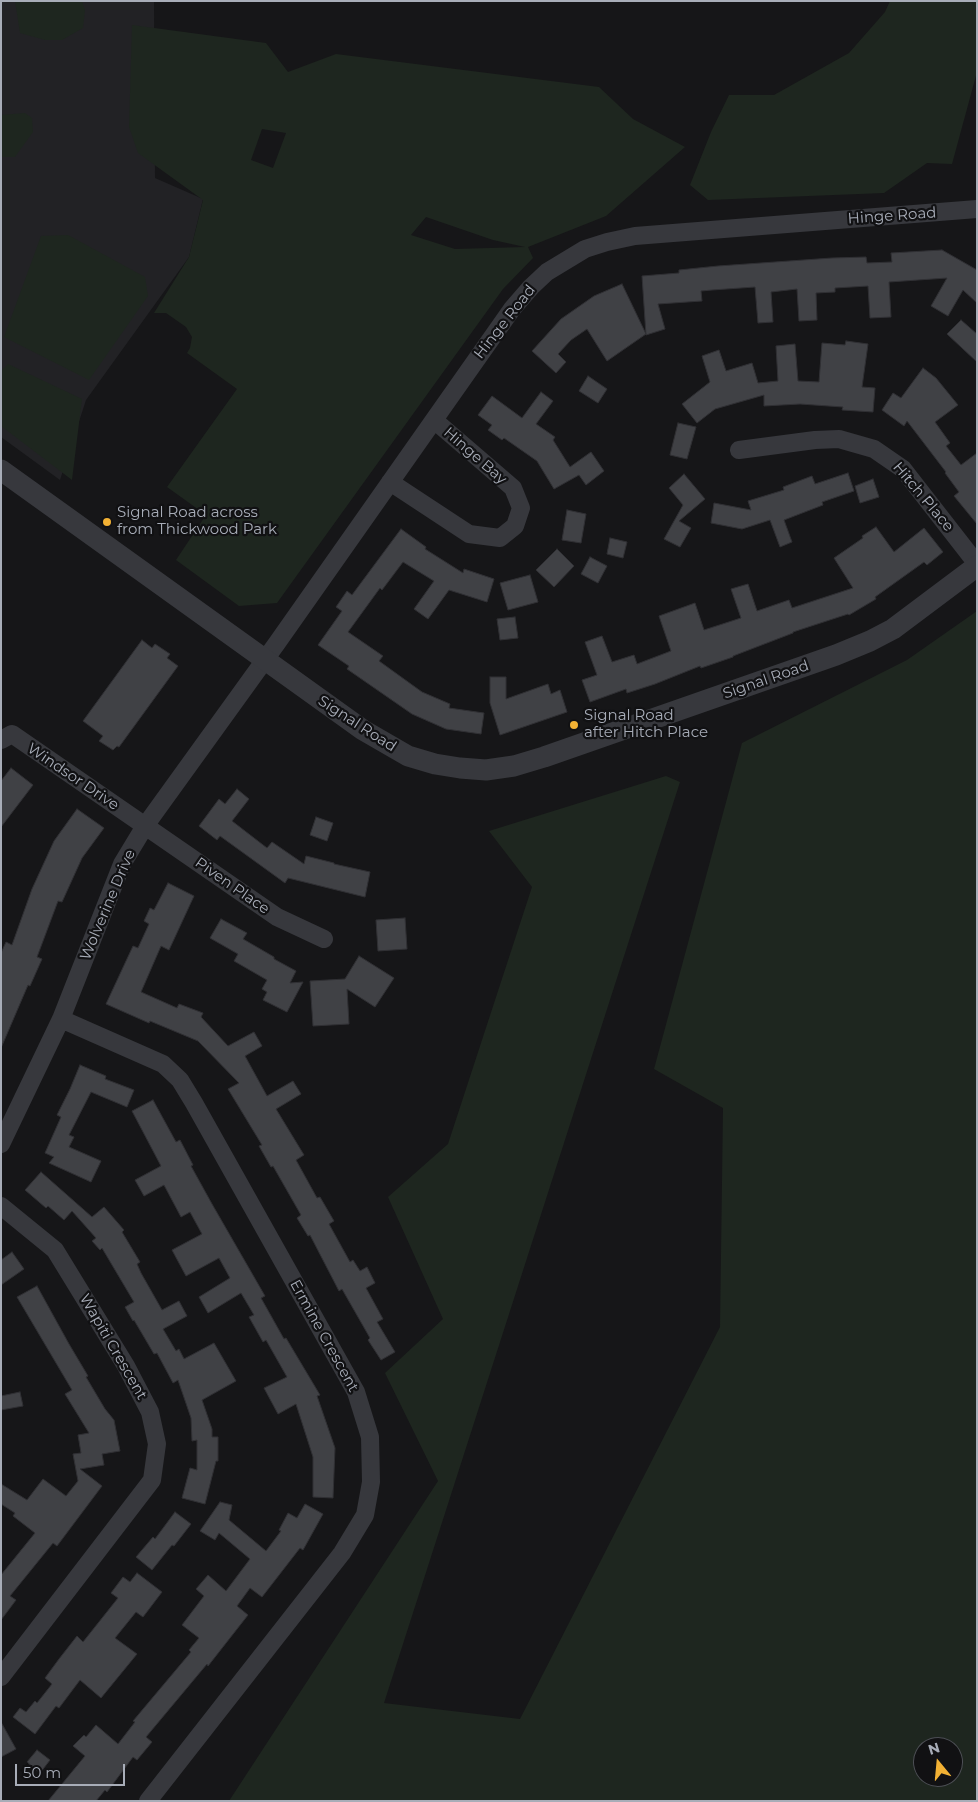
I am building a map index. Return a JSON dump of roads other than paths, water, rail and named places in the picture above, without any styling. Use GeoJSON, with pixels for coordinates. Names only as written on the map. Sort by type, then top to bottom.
{"type":"FeatureCollection","features":[{"type":"Feature","properties":{"kind":"street","name":"Hinge Road"},"geometry":{"type":"LineString","coordinates":[[264,660],[512,309],[547,272],[584,249],[607,242],[654,234],[977,209]]}},
{"type":"Feature","properties":{"kind":"street","name":"Hinge Bay"},"geometry":{"type":"LineString","coordinates":[[390,482],[469,534],[500,538],[515,526],[521,508],[512,488],[434,420]]}},
{"type":"Feature","properties":{"kind":"street","name":"Hitch Place"},"geometry":{"type":"LineString","coordinates":[[739,450],[815,440],[839,439],[874,449],[903,469],[977,565]]}},
{"type":"Feature","properties":{"kind":"street","name":"Signal Road"},"geometry":{"type":"LineString","coordinates":[[1,470],[363,730],[408,756],[435,764],[486,770],[514,766],[544,757],[789,672],[870,641],[894,629],[977,565]]}},
{"type":"Feature","properties":{"kind":"street","name":"Wolverine Drive"},"geometry":{"type":"LineString","coordinates":[[1,1144],[61,1019],[122,864],[145,826],[264,660]]}},
{"type":"Feature","properties":{"kind":"street","name":"Windsor Drive"},"geometry":{"type":"LineString","coordinates":[[1,740],[12,734],[145,826]]}},
{"type":"Feature","properties":{"kind":"street","name":"Piven Place"},"geometry":{"type":"LineString","coordinates":[[145,826],[277,917],[324,939]]}},
{"type":"Feature","properties":{"kind":"street","name":"Ermine Crescent"},"geometry":{"type":"LineString","coordinates":[[61,1019],[163,1064],[180,1080],[356,1392],[370,1437],[371,1482],[364,1515],[342,1553],[148,1801]]}},
{"type":"Feature","properties":{"kind":"street","name":"Wapiti Crescent"},"geometry":{"type":"LineString","coordinates":[[1,1206],[55,1250],[126,1366],[150,1412],[157,1444],[152,1480],[1,1677]]}},
{"type":"Feature","properties":{"kind":"place","name":"Signal Road across from Thickwood Park"},"geometry":{"type":"Point","coordinates":[107,522]}},
{"type":"Feature","properties":{"kind":"place","name":"Signal Road after Hitch Place"},"geometry":{"type":"Point","coordinates":[574,725]}}]}
